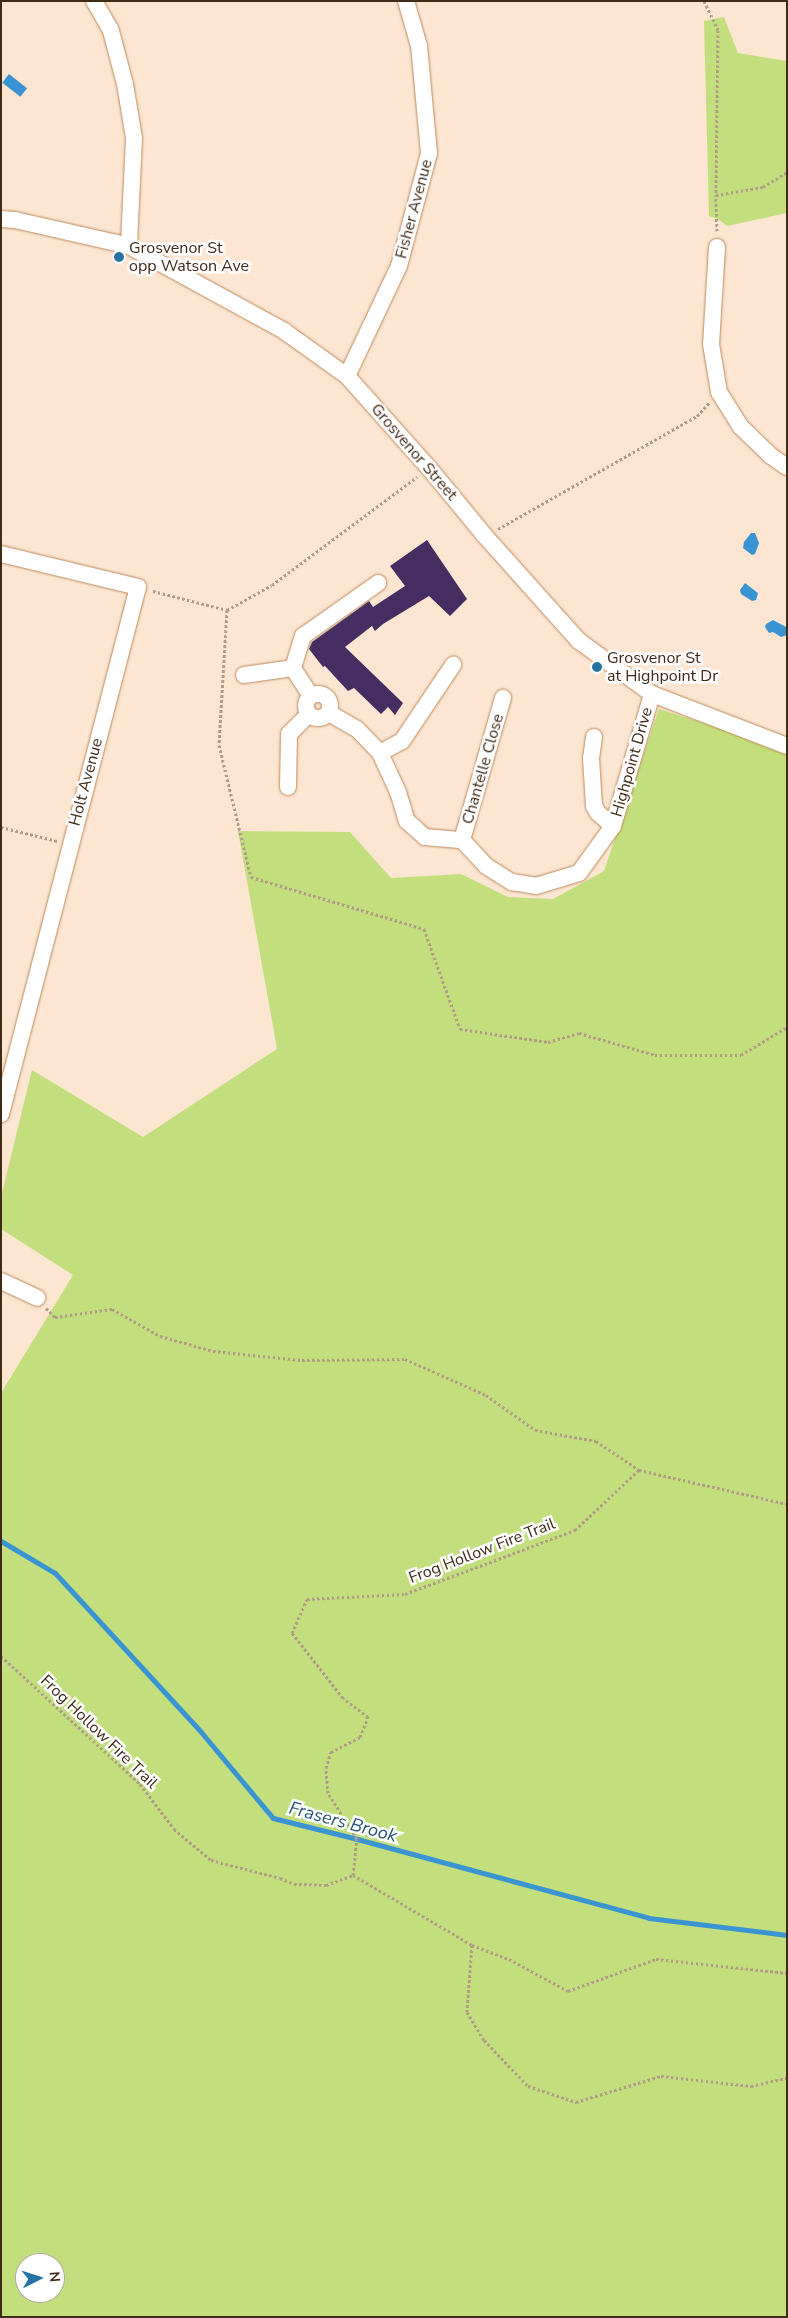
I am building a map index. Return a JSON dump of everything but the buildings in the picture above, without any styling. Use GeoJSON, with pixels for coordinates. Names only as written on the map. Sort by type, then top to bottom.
{"type":"FeatureCollection","features":[{"type":"Feature","properties":{"kind":"street"},"geometry":{"type":"LineString","coordinates":[[94,1],[111,31],[126,84],[134,138],[129,246]]}},
{"type":"Feature","properties":{"kind":"street","name":"Fisher Avenue"},"geometry":{"type":"LineString","coordinates":[[347,376],[399,266],[429,153],[419,46],[406,1]]}},
{"type":"Feature","properties":{"kind":"street","name":"Grosvenor Street"},"geometry":{"type":"LineString","coordinates":[[1,219],[15,220],[129,246],[284,331],[347,376],[429,468],[485,536],[579,641],[652,694],[787,746]]}},
{"type":"Feature","properties":{"kind":"street"},"geometry":{"type":"LineString","coordinates":[[717,247],[711,344],[719,392],[740,426],[771,456],[787,467]]}},
{"type":"Feature","properties":{"kind":"street"},"geometry":{"type":"LineString","coordinates":[[1,554],[138,587]]}},
{"type":"Feature","properties":{"kind":"street"},"geometry":{"type":"LineString","coordinates":[[293,668],[303,636],[378,583]]}},
{"type":"Feature","properties":{"kind":"street","name":"Holt Avenue"},"geometry":{"type":"LineString","coordinates":[[1,1114],[138,587]]}},
{"type":"Feature","properties":{"kind":"street"},"geometry":{"type":"LineString","coordinates":[[380,753],[402,741],[453,665]]}},
{"type":"Feature","properties":{"kind":"street"},"geometry":{"type":"LineString","coordinates":[[244,675],[293,668]]}},
{"type":"Feature","properties":{"kind":"street"},"geometry":{"type":"LineString","coordinates":[[293,668],[311,696]]}},
{"type":"Feature","properties":{"kind":"street"},"geometry":{"type":"LineString","coordinates":[[320,694],[327,698],[330,705],[329,712],[319,719],[309,714],[306,702],[311,696],[320,694]]}},
{"type":"Feature","properties":{"kind":"street","name":"Highpoint Drive"},"geometry":{"type":"LineString","coordinates":[[462,840],[486,866],[512,882],[536,886],[579,873],[614,826],[652,694]]}},
{"type":"Feature","properties":{"kind":"street","name":"Chantelle Close"},"geometry":{"type":"LineString","coordinates":[[462,840],[503,698]]}},
{"type":"Feature","properties":{"kind":"street"},"geometry":{"type":"LineString","coordinates":[[329,712],[356,729],[380,753],[398,792],[407,821],[425,837],[462,840]]}},
{"type":"Feature","properties":{"kind":"street"},"geometry":{"type":"LineString","coordinates":[[288,786],[289,734],[309,714]]}},
{"type":"Feature","properties":{"kind":"street"},"geometry":{"type":"LineString","coordinates":[[594,737],[591,758],[594,806],[598,813],[614,826]]}},
{"type":"Feature","properties":{"kind":"street"},"geometry":{"type":"LineString","coordinates":[[1,1280],[37,1298]]}},
{"type":"Feature","properties":{"kind":"path"},"geometry":{"type":"LineString","coordinates":[[704,1],[718,30],[717,247]]}},
{"type":"Feature","properties":{"kind":"path"},"geometry":{"type":"LineString","coordinates":[[716,195],[763,187],[787,172]]}},
{"type":"Feature","properties":{"kind":"path"},"geometry":{"type":"LineString","coordinates":[[485,536],[697,416]]}},
{"type":"Feature","properties":{"kind":"path"},"geometry":{"type":"LineString","coordinates":[[138,587],[227,610],[272,585],[429,468]]}},
{"type":"Feature","properties":{"kind":"path"},"geometry":{"type":"LineString","coordinates":[[227,610],[219,745],[251,878],[424,929],[460,1029],[548,1042],[579,1033],[655,1055],[741,1054],[787,1027]]}},
{"type":"Feature","properties":{"kind":"path"},"geometry":{"type":"LineString","coordinates":[[1,827],[70,845]]}},
{"type":"Feature","properties":{"kind":"path"},"geometry":{"type":"LineString","coordinates":[[37,1298],[55,1317],[112,1308],[160,1336],[213,1351],[302,1360],[405,1359],[486,1395],[535,1430],[596,1441],[639,1470],[787,1504]]}},
{"type":"Feature","properties":{"kind":"path","name":"Frog Hollow Fire Trail"},"geometry":{"type":"LineString","coordinates":[[1,1656],[140,1784],[174,1829],[211,1860],[294,1884],[326,1885],[353,1875],[357,1839],[328,1793],[326,1768],[331,1752],[360,1738],[368,1718],[343,1698],[292,1633],[307,1599],[405,1594],[576,1530],[639,1470]]}},
{"type":"Feature","properties":{"kind":"path"},"geometry":{"type":"LineString","coordinates":[[353,1875],[472,1945],[509,1959],[568,1992],[656,1959],[787,1973]]}},
{"type":"Feature","properties":{"kind":"path"},"geometry":{"type":"LineString","coordinates":[[472,1945],[467,2012],[484,2040],[528,2086],[576,2102],[660,2076],[751,2086],[787,2078]]}},
{"type":"Feature","properties":{"kind":"green space"},"geometry":{"type":"Polygon","coordinates":[[[724,17],[738,53],[787,61],[787,213],[727,226],[718,219],[709,216],[704,21],[724,17]]]}},
{"type":"Feature","properties":{"kind":"green space"},"geometry":{"type":"Polygon","coordinates":[[[659,709],[787,749],[787,2317],[1,2317],[1,1393],[73,1275],[1,1229],[1,1197],[32,1070],[143,1137],[277,1049],[238,831],[350,832],[391,878],[461,874],[508,897],[553,899],[604,871],[659,709]]]}},
{"type":"Feature","properties":{"kind":"water"},"geometry":{"type":"Polygon","coordinates":[[[9,74],[27,88],[20,97],[2,83],[9,74]]]}},
{"type":"Feature","properties":{"kind":"water"},"geometry":{"type":"Polygon","coordinates":[[[751,533],[755,533],[759,543],[755,554],[752,555],[743,548],[744,542],[751,533]]]}},
{"type":"Feature","properties":{"kind":"water"},"geometry":{"type":"Polygon","coordinates":[[[745,583],[758,593],[756,600],[752,601],[741,594],[740,590],[745,583]]]}},
{"type":"Feature","properties":{"kind":"water"},"geometry":{"type":"Polygon","coordinates":[[[773,620],[786,627],[787,635],[781,637],[773,632],[769,633],[765,627],[766,624],[773,620]]]}},
{"type":"Feature","properties":{"kind":"waterway","name":"Frasers Brook"},"geometry":{"type":"LineString","coordinates":[[1,1541],[55,1573],[201,1732],[273,1818],[649,1918],[787,1935]]}},
{"type":"Feature","properties":{"kind":"place","name":"Grosvenor St opp Watson Ave"},"geometry":{"type":"Point","coordinates":[119,257]}},
{"type":"Feature","properties":{"kind":"place","name":"Grosvenor St at Highpoint Dr"},"geometry":{"type":"Point","coordinates":[597,667]}}]}
